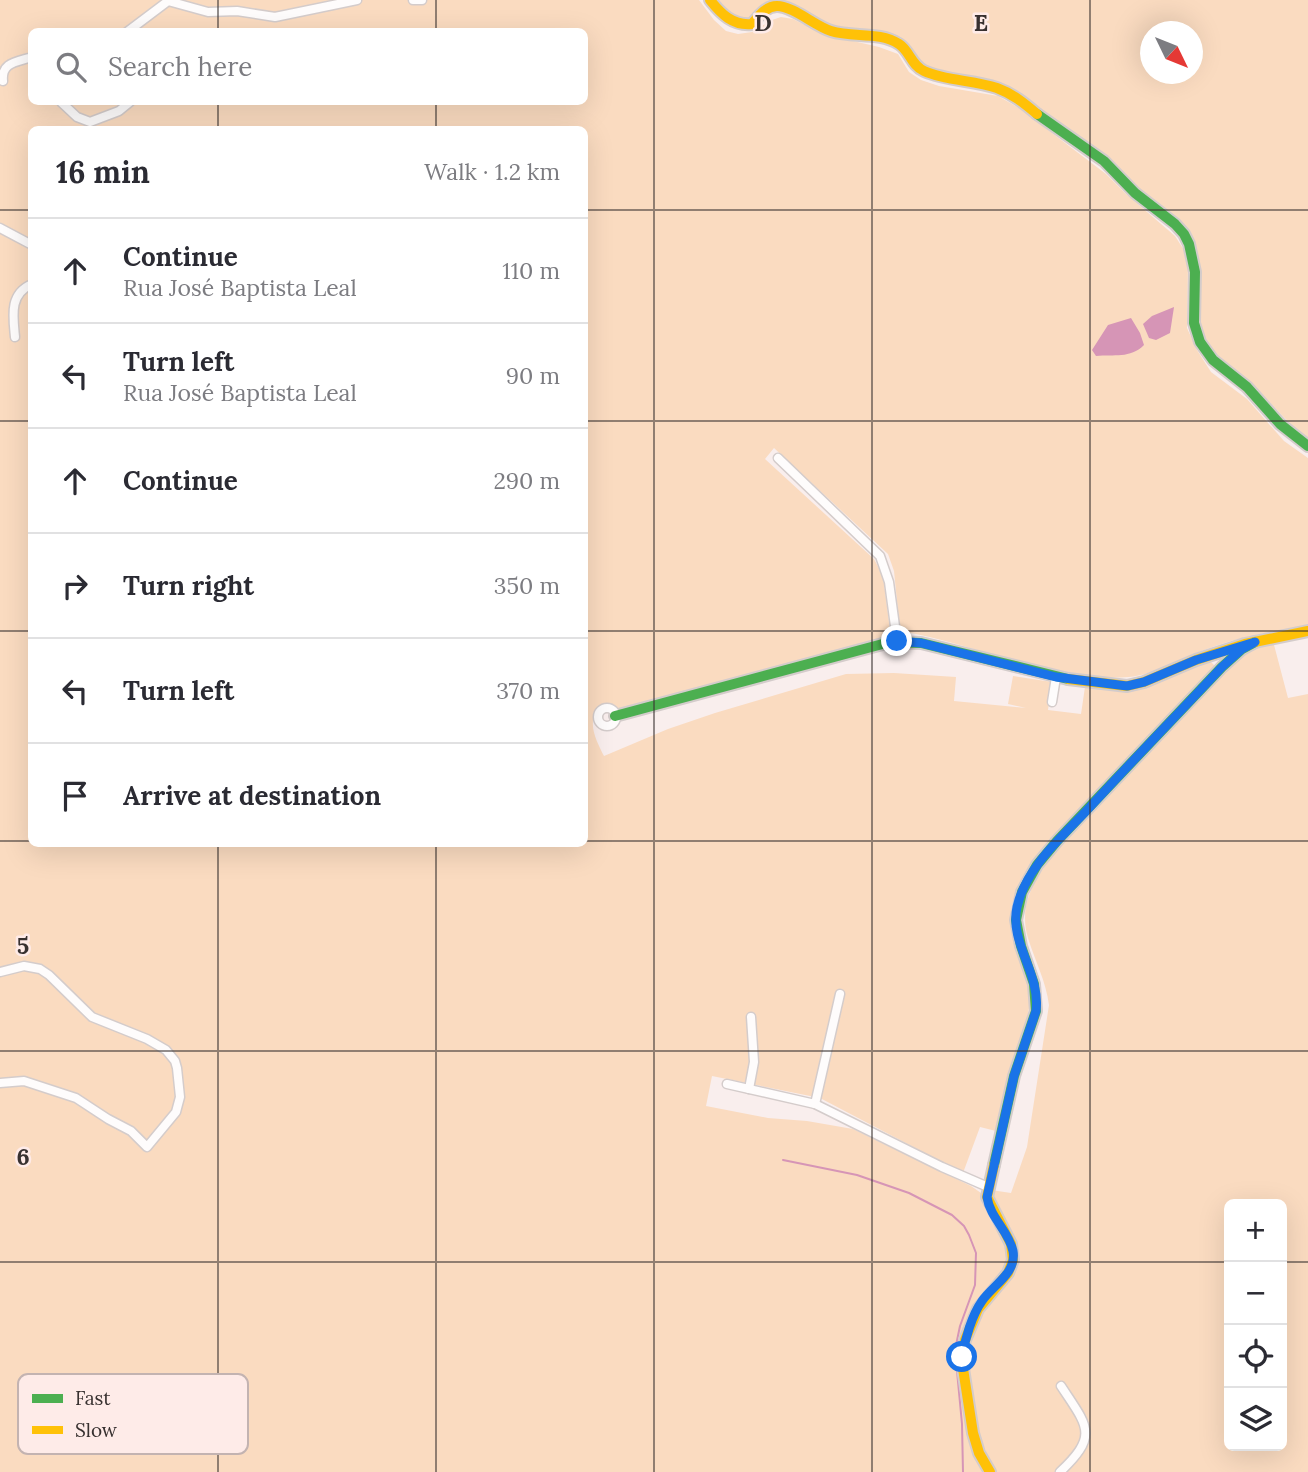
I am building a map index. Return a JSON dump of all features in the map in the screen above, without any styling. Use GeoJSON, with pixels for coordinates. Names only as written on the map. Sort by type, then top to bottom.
{"type":"FeatureCollection","features":[{"type":"Feature","properties":{"kind":"street"},"geometry":{"type":"LineString","coordinates":[[130,28],[168,1],[208,12],[237,10],[275,17],[357,0]]}},
{"type":"Feature","properties":{"kind":"street"},"geometry":{"type":"LineString","coordinates":[[413,0],[422,0]]}},
{"type":"Feature","properties":{"kind":"street"},"geometry":{"type":"LineString","coordinates":[[710,0],[723,15],[744,25],[752,24],[771,7],[781,6],[827,30],[842,34],[871,35],[898,43],[906,50],[915,66],[926,72],[995,87],[1014,94],[1049,123],[1104,160],[1135,193],[1184,234],[1195,272],[1194,323],[1200,341],[1207,351],[1226,372],[1247,387],[1280,424],[1308,446]]}},
{"type":"Feature","properties":{"kind":"street"},"geometry":{"type":"LineString","coordinates":[[4,81],[3,72],[7,65],[28,58]]}},
{"type":"Feature","properties":{"kind":"street"},"geometry":{"type":"LineString","coordinates":[[63,105],[84,121],[100,120],[126,105]]}},
{"type":"Feature","properties":{"kind":"street"},"geometry":{"type":"LineString","coordinates":[[111,115],[117,105]]}},
{"type":"Feature","properties":{"kind":"street"},"geometry":{"type":"LineString","coordinates":[[0,228],[28,243]]}},
{"type":"Feature","properties":{"kind":"street"},"geometry":{"type":"LineString","coordinates":[[15,337],[15,300],[21,290],[28,286]]}},
{"type":"Feature","properties":{"kind":"street"},"geometry":{"type":"LineString","coordinates":[[778,458],[880,556],[889,582],[897,641]]}},
{"type":"Feature","properties":{"kind":"street"},"geometry":{"type":"LineString","coordinates":[[615,716],[786,668],[897,641],[921,643],[1056,677],[1127,686],[1144,682],[1196,660],[1255,642],[1308,631]]}},
{"type":"Feature","properties":{"kind":"street"},"geometry":{"type":"LineString","coordinates":[[990,1472],[974,1439],[962,1357],[980,1305],[1005,1277],[1013,1260],[1012,1247],[990,1211],[987,1197],[1014,1076],[1038,1000],[1036,985],[1019,938],[1017,908],[1024,888],[1042,860],[1232,656],[1255,642]]}},
{"type":"Feature","properties":{"kind":"street"},"geometry":{"type":"LineString","coordinates":[[1052,702],[1056,677]]}},
{"type":"Feature","properties":{"kind":"street"},"geometry":{"type":"LineString","coordinates":[[0,972],[24,966],[40,969],[92,1017],[157,1043],[175,1061],[180,1097],[176,1112],[147,1147],[131,1131],[76,1098],[24,1081],[0,1083]]}},
{"type":"Feature","properties":{"kind":"street"},"geometry":{"type":"LineString","coordinates":[[815,1104],[840,994]]}},
{"type":"Feature","properties":{"kind":"street"},"geometry":{"type":"LineString","coordinates":[[749,1089],[754,1062],[751,1017]]}},
{"type":"Feature","properties":{"kind":"street"},"geometry":{"type":"LineString","coordinates":[[727,1084],[815,1104],[931,1162],[988,1187]]}},
{"type":"Feature","properties":{"kind":"street"},"geometry":{"type":"LineString","coordinates":[[1060,1472],[1080,1451],[1086,1435],[1083,1421],[1061,1386]]}},
{"type":"Feature","properties":{"kind":"shaded area"},"geometry":{"type":"Polygon","coordinates":[[[0,0],[699,0],[726,31],[738,34],[752,32],[781,17],[793,19],[823,34],[898,54],[909,72],[921,80],[939,86],[998,96],[1019,108],[1106,174],[1175,236],[1184,250],[1188,264],[1187,328],[1197,350],[1211,372],[1247,399],[1284,441],[1308,458],[1308,626],[1230,641],[1158,670],[1129,677],[1071,674],[900,631],[894,571],[888,554],[774,448],[765,459],[874,559],[883,576],[891,637],[618,711],[605,706],[598,710],[593,722],[595,736],[604,756],[715,713],[846,674],[894,673],[956,677],[954,701],[1026,708],[1008,704],[1013,676],[1052,682],[1048,710],[1081,714],[1085,687],[1116,689],[1209,660],[1216,667],[1055,836],[1016,893],[1011,910],[1012,933],[1029,986],[1028,1011],[996,1131],[980,1127],[963,1173],[820,1098],[712,1076],[706,1106],[768,1118],[853,1129],[981,1193],[990,1219],[1009,1251],[1008,1264],[961,1340],[972,1449],[983,1472],[0,1472],[0,0]]]}},
{"type":"Feature","properties":{"kind":"shaded area"},"geometry":{"type":"Polygon","coordinates":[[[717,0],[1308,0],[1308,438],[1295,429],[1255,387],[1225,366],[1210,347],[1202,330],[1199,312],[1200,268],[1195,246],[1150,199],[1087,145],[1020,94],[930,68],[922,63],[910,47],[824,24],[785,2],[778,2],[748,20],[736,18],[717,0]]]}},
{"type":"Feature","properties":{"kind":"shaded area"},"geometry":{"type":"Polygon","coordinates":[[[1174,307],[1170,333],[1156,340],[1149,338],[1143,324],[1152,316],[1174,307]]]}},
{"type":"Feature","properties":{"kind":"shaded area"},"geometry":{"type":"Polygon","coordinates":[[[1131,318],[1144,345],[1127,354],[1096,356],[1092,350],[1108,325],[1131,318]]]}},
{"type":"Feature","properties":{"kind":"shaded area"},"geometry":{"type":"Polygon","coordinates":[[[1273,641],[1288,698],[1308,694],[1308,1472],[994,1472],[980,1437],[967,1357],[970,1338],[982,1311],[1014,1272],[1018,1262],[1019,1252],[991,1205],[991,1190],[1011,1193],[1027,1147],[1049,1005],[1025,923],[1030,894],[1044,868],[1072,832],[1232,661],[1257,645],[1273,641]]]}},
{"type":"Feature","properties":{"kind":"waterway"},"geometry":{"type":"LineString","coordinates":[[783,1160],[857,1175],[909,1193],[952,1215],[964,1226],[976,1253],[975,1285],[960,1326],[955,1350],[962,1424],[963,1472]]}},
{"type":"Feature","properties":{"kind":"traffic: fast"},"geometry":{"type":"LineString","coordinates":[[1037,114],[1104,161],[1135,193],[1184,234],[1195,272],[1194,323],[1200,342],[1213,360],[1247,387],[1280,424],[1308,446]]}},
{"type":"Feature","properties":{"kind":"traffic: fast"},"geometry":{"type":"LineString","coordinates":[[615,716],[890,642],[921,643],[1068,679]]}},
{"type":"Feature","properties":{"kind":"traffic: fast"},"geometry":{"type":"LineString","coordinates":[[994,1165],[1014,1076],[1036,1011],[1034,984],[1021,946],[1016,920],[1022,892],[1037,865],[1057,841],[1222,667],[1242,649],[1255,642]]}},
{"type":"Feature","properties":{"kind":"traffic: slow"},"geometry":{"type":"LineString","coordinates":[[710,0],[723,14],[739,23],[752,24],[766,10],[777,6],[790,9],[831,31],[883,37],[903,47],[924,71],[997,88],[1018,99],[1037,114]]}},
{"type":"Feature","properties":{"kind":"traffic: slow"},"geometry":{"type":"LineString","coordinates":[[1068,679],[1127,686],[1245,644],[1308,631]]}},
{"type":"Feature","properties":{"kind":"traffic: slow"},"geometry":{"type":"LineString","coordinates":[[990,1472],[979,1453],[973,1433],[962,1362],[965,1340],[978,1309],[1008,1273],[1013,1260],[1011,1244],[987,1197],[994,1165]]}},
{"type":"Feature","properties":{"kind":"route"},"geometry":{"type":"LineString","coordinates":[[897,641],[921,643],[1056,677],[1116,686],[1136,685],[1196,660],[1255,642],[1232,656],[1116,778],[1042,860],[1024,888],[1016,921],[1038,1000],[1014,1076],[987,1197],[993,1217],[1012,1247],[1013,1260],[1005,1277],[980,1305],[962,1357]]}}]}
